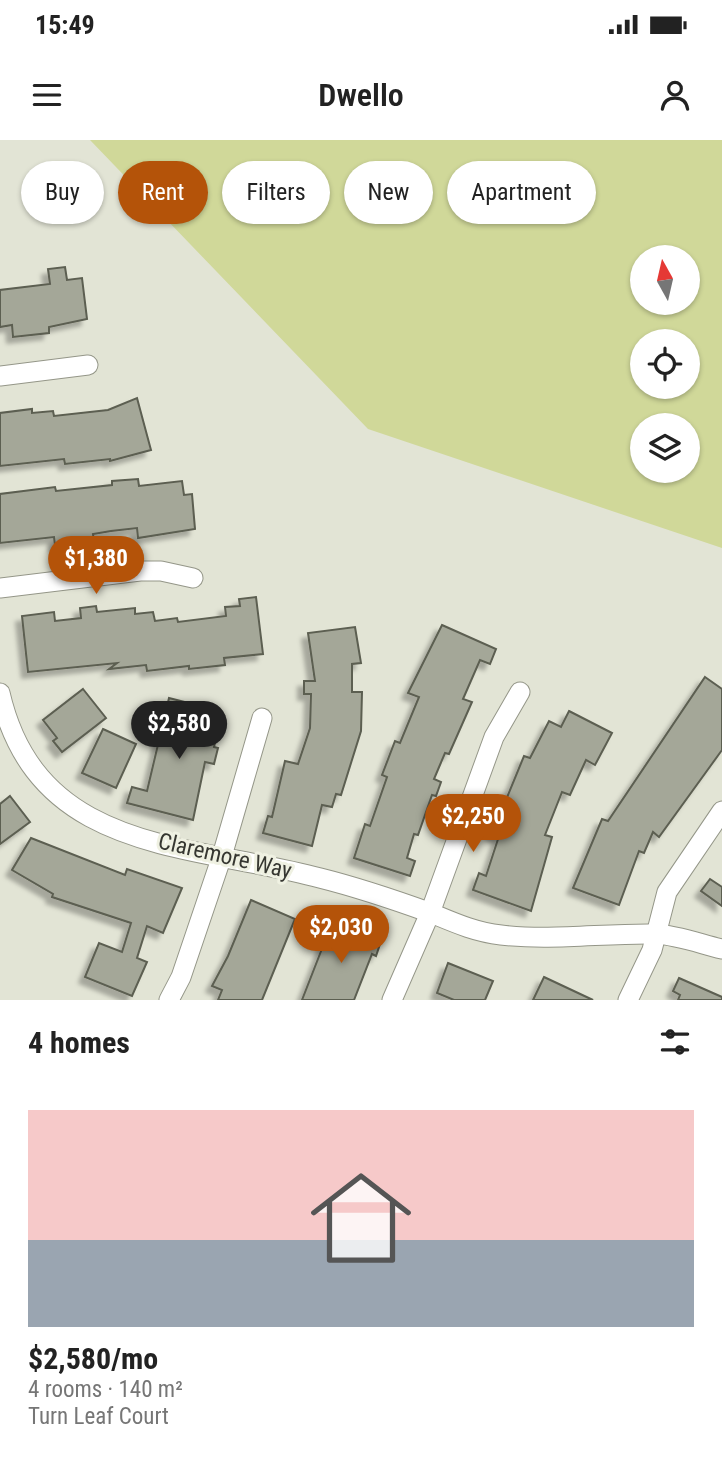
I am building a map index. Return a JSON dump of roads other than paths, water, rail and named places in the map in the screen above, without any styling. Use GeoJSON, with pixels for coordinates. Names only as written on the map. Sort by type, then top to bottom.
{"type":"FeatureCollection","features":[{"type":"Feature","properties":{"kind":"street"},"geometry":{"type":"LineString","coordinates":[[0,376],[88,365]]}},
{"type":"Feature","properties":{"kind":"street"},"geometry":{"type":"LineString","coordinates":[[0,588],[140,571],[161,571],[193,578]]}},
{"type":"Feature","properties":{"kind":"street"},"geometry":{"type":"LineString","coordinates":[[393,1000],[430,913],[494,737],[520,692]]}},
{"type":"Feature","properties":{"kind":"street","name":"Claremore Way"},"geometry":{"type":"LineString","coordinates":[[0,693],[8,728],[29,766],[58,797],[97,823],[222,856],[320,878],[430,913],[468,930],[504,935],[658,934],[722,950]]}},
{"type":"Feature","properties":{"kind":"street"},"geometry":{"type":"LineString","coordinates":[[169,1000],[181,977],[222,856],[262,718]]}},
{"type":"Feature","properties":{"kind":"street"},"geometry":{"type":"LineString","coordinates":[[628,1000],[658,934],[667,892],[722,811]]}}]}
